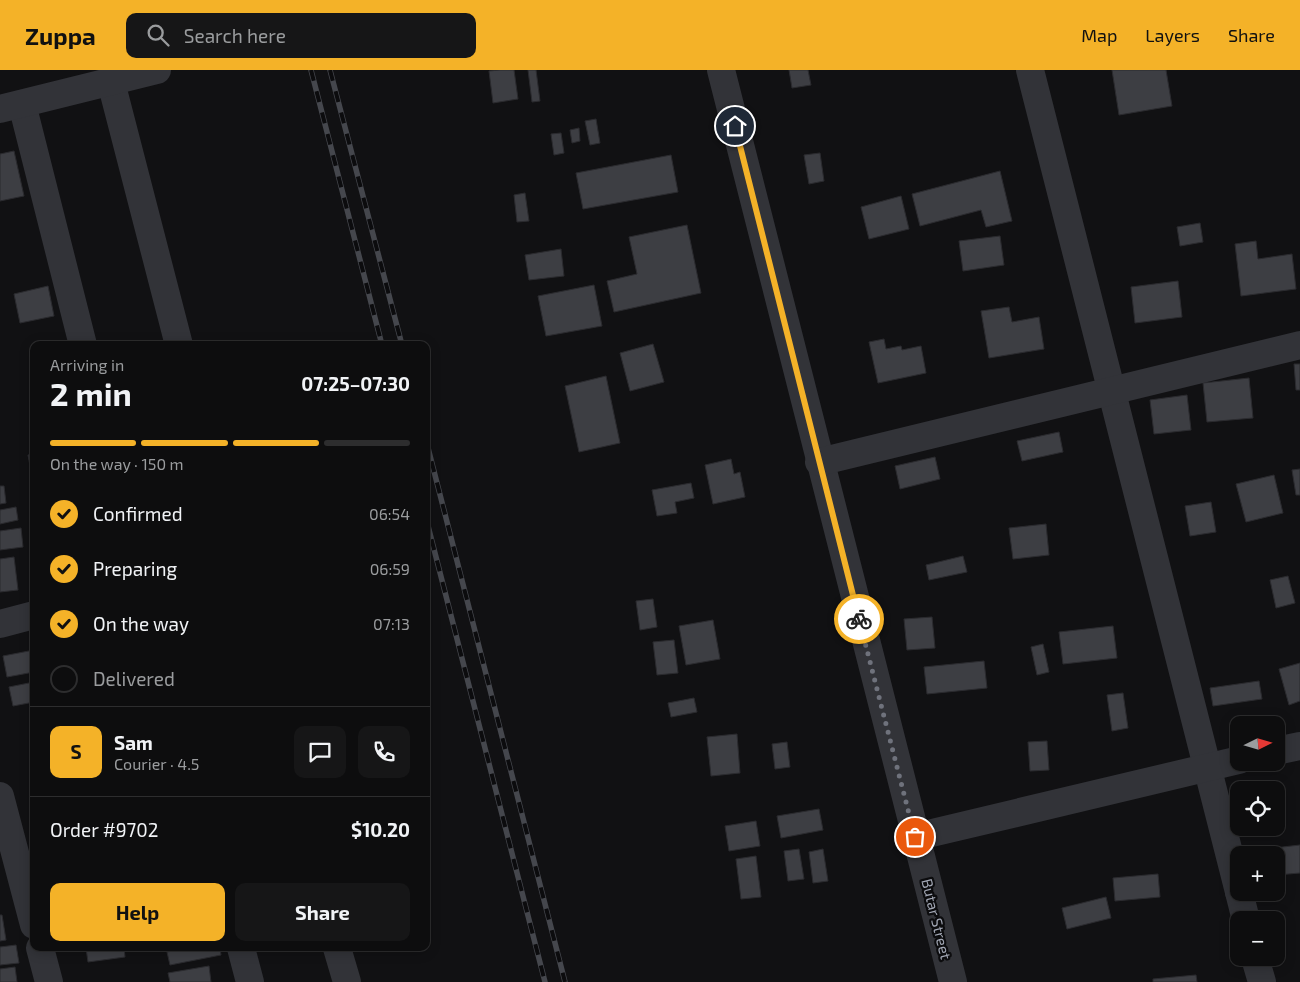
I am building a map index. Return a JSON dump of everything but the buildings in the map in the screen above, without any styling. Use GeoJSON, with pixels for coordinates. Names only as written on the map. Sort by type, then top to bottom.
{"type":"FeatureCollection","features":[{"type":"Feature","properties":{"kind":"street"},"geometry":{"type":"LineString","coordinates":[[83,341],[11,106],[157,70]]}},
{"type":"Feature","properties":{"kind":"street","name":"Butar Street"},"geometry":{"type":"LineString","coordinates":[[720,70],[953,982]]}},
{"type":"Feature","properties":{"kind":"street"},"geometry":{"type":"LineString","coordinates":[[1030,70],[1230,857]]}},
{"type":"Feature","properties":{"kind":"street"},"geometry":{"type":"LineString","coordinates":[[111,82],[178,341]]}},
{"type":"Feature","properties":{"kind":"street"},"geometry":{"type":"LineString","coordinates":[[819,462],[1300,345]]}},
{"type":"Feature","properties":{"kind":"street"},"geometry":{"type":"LineString","coordinates":[[0,624],[30,616]]}},
{"type":"Feature","properties":{"kind":"street"},"geometry":{"type":"LineString","coordinates":[[1285,749],[1300,746]]}},
{"type":"Feature","properties":{"kind":"street"},"geometry":{"type":"LineString","coordinates":[[915,837],[1230,762]]}},
{"type":"Feature","properties":{"kind":"street"},"geometry":{"type":"LineString","coordinates":[[0,796],[30,910]]}},
{"type":"Feature","properties":{"kind":"street"},"geometry":{"type":"LineString","coordinates":[[41,951],[49,982]]}},
{"type":"Feature","properties":{"kind":"street"},"geometry":{"type":"LineString","coordinates":[[242,951],[250,982]]}},
{"type":"Feature","properties":{"kind":"street"},"geometry":{"type":"LineString","coordinates":[[339,951],[346,982]]}},
{"type":"Feature","properties":{"kind":"street"},"geometry":{"type":"LineString","coordinates":[[1258,966],[1262,982]]}},
{"type":"Feature","properties":{"kind":"railway"},"geometry":{"type":"LineString","coordinates":[[311,70],[381,341]]}},
{"type":"Feature","properties":{"kind":"railway"},"geometry":{"type":"LineString","coordinates":[[330,70],[401,341]]}},
{"type":"Feature","properties":{"kind":"railway"},"geometry":{"type":"LineString","coordinates":[[430,456],[565,982]]}},
{"type":"Feature","properties":{"kind":"railway"},"geometry":{"type":"LineString","coordinates":[[430,534],[545,982]]}},
{"type":"Feature","properties":{"kind":"way so far"},"geometry":{"type":"LineString","coordinates":[[859,619],[915,837]]}},
{"type":"Feature","properties":{"kind":"route"},"geometry":{"type":"LineString","coordinates":[[735,126],[859,619]]}}]}
